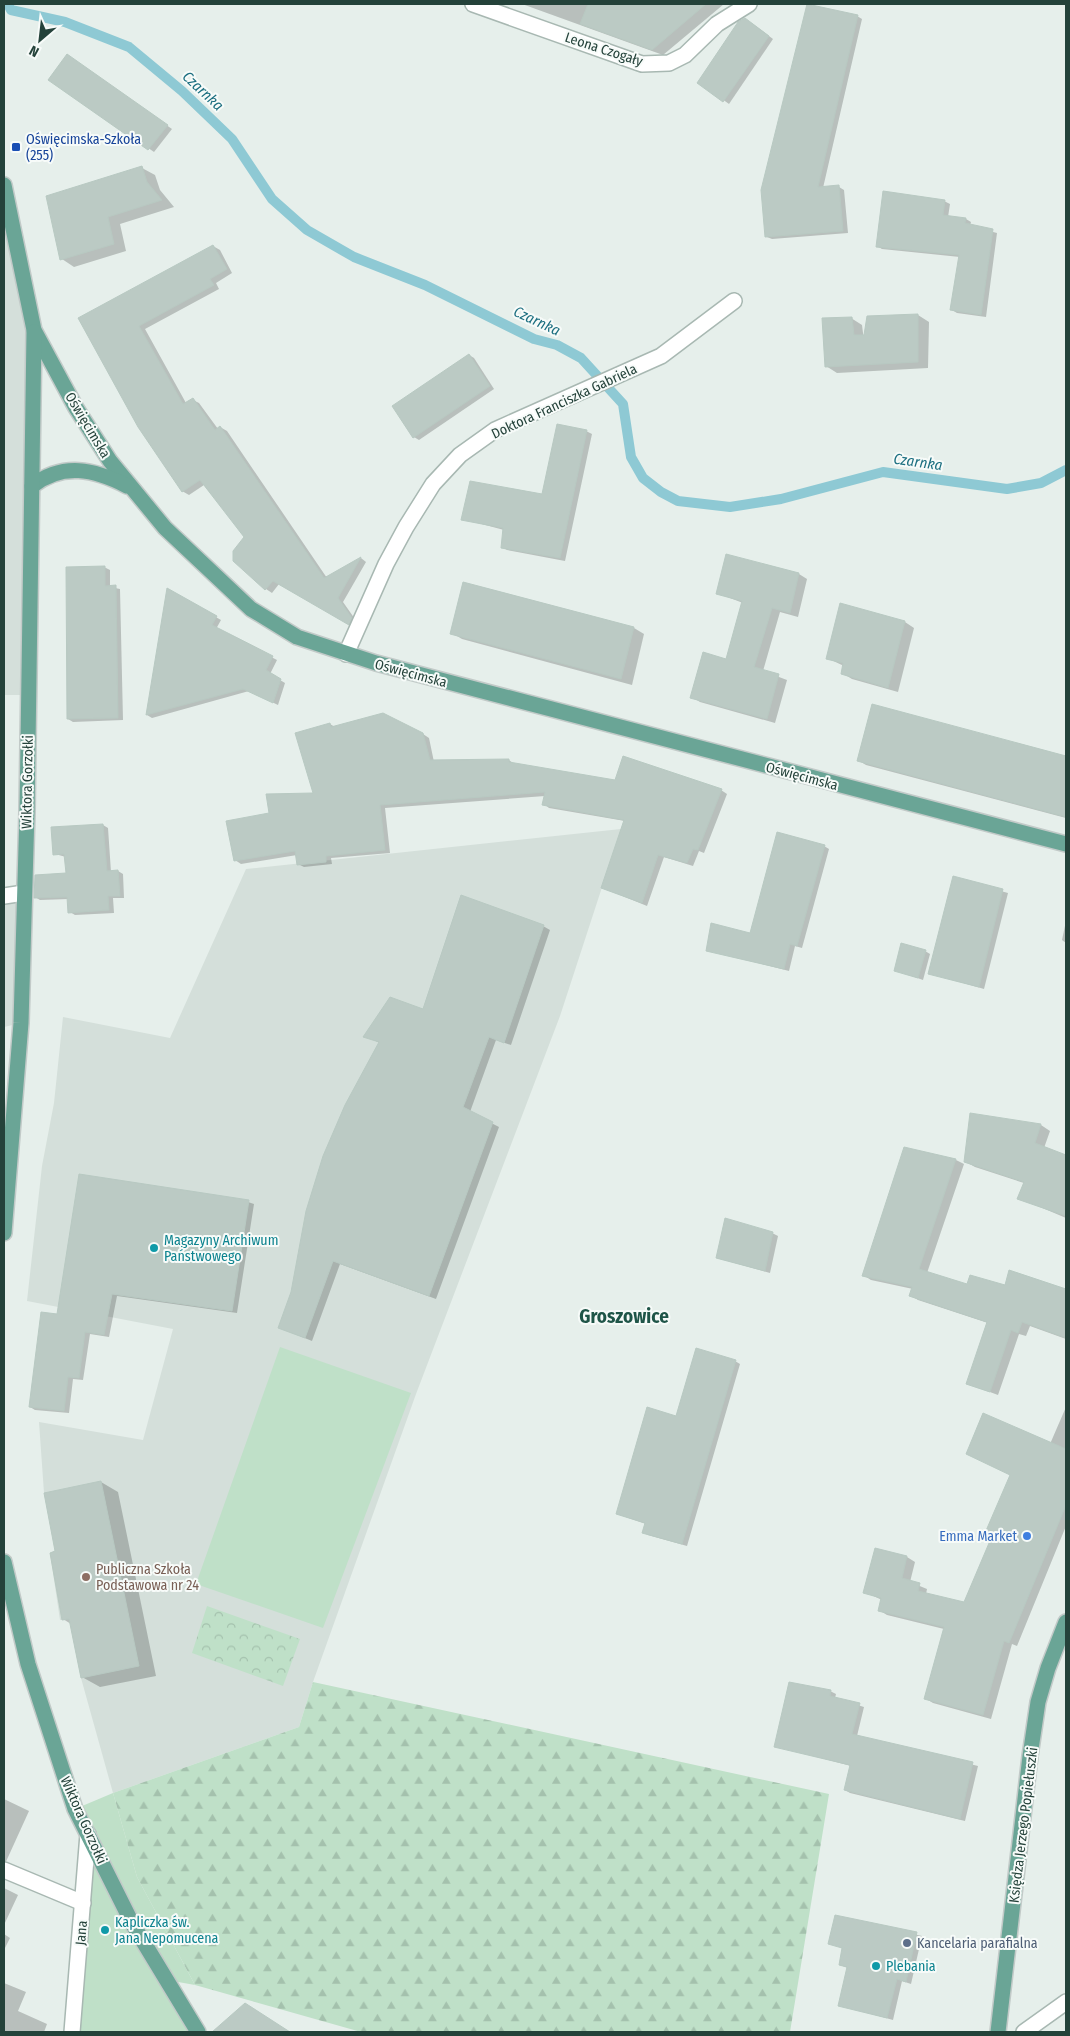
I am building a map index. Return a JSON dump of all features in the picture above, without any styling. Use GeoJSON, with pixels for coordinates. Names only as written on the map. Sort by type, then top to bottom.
{"type":"FeatureCollection","features":[{"type":"Feature","properties":{"kind":"main road","name":"Oświęcimska"},"geometry":{"type":"LineString","coordinates":[[4,185],[34,330],[76,408],[110,461],[165,528],[252,609],[298,637],[346,654],[1066,844]]}},
{"type":"Feature","properties":{"kind":"main road","name":"Wiktora Gorzołki"},"geometry":{"type":"LineString","coordinates":[[4,1232],[21,1024],[34,330]]}},
{"type":"Feature","properties":{"kind":"main road"},"geometry":{"type":"LineString","coordinates":[[32,486],[54,472],[66,471],[87,472],[111,478],[130,487]]}},
{"type":"Feature","properties":{"kind":"main road","name":"Wiktora Gorzołki"},"geometry":{"type":"LineString","coordinates":[[4,1562],[28,1664],[69,1792],[132,1923],[198,2032]]}},
{"type":"Feature","properties":{"kind":"main road","name":"Księdza Jerzego Popiełuszki"},"geometry":{"type":"LineString","coordinates":[[998,2032],[1037,1711],[1048,1668],[1066,1622]]}},
{"type":"Feature","properties":{"kind":"street","name":"Leona Czogały"},"geometry":{"type":"LineString","coordinates":[[474,4],[642,64],[669,63],[685,55],[716,24],[749,4]]}},
{"type":"Feature","properties":{"kind":"street","name":"Doktora Franciszka Gabriela"},"geometry":{"type":"LineString","coordinates":[[346,654],[386,564],[433,484],[460,455],[495,430],[661,356],[734,301]]}},
{"type":"Feature","properties":{"kind":"street"},"geometry":{"type":"LineString","coordinates":[[4,896],[24,893]]}},
{"type":"Feature","properties":{"kind":"street","name":"Jana"},"geometry":{"type":"LineString","coordinates":[[72,2032],[88,1834]]}},
{"type":"Feature","properties":{"kind":"street"},"geometry":{"type":"LineString","coordinates":[[4,1870],[83,1903]]}},
{"type":"Feature","properties":{"kind":"street"},"geometry":{"type":"LineString","coordinates":[[1024,2032],[1066,2002]]}},
{"type":"Feature","properties":{"kind":"shaded area"},"geometry":{"type":"Polygon","coordinates":[[[4,185],[34,330],[29,695],[4,695],[4,185]]]}},
{"type":"Feature","properties":{"kind":"shaded area"},"geometry":{"type":"Polygon","coordinates":[[[621,829],[560,1016],[416,1394],[313,1682],[299,1727],[113,1793],[81,1678],[69,1619],[60,1620],[50,1553],[55,1551],[44,1493],[39,1422],[143,1440],[173,1329],[27,1301],[42,1166],[54,1103],[63,1017],[170,1038],[246,869],[621,829]]]}},
{"type":"Feature","properties":{"kind":"shaded area"},"geometry":{"type":"Polygon","coordinates":[[[24,893],[21,1023],[4,1027],[4,896],[24,893]]]}},
{"type":"Feature","properties":{"kind":"green space"},"geometry":{"type":"Polygon","coordinates":[[[280,1347],[411,1393],[323,1628],[196,1584],[280,1347]]]}},
{"type":"Feature","properties":{"kind":"green space"},"geometry":{"type":"Polygon","coordinates":[[[207,1606],[300,1639],[283,1686],[192,1653],[207,1606]]]}},
{"type":"Feature","properties":{"kind":"green space"},"geometry":{"type":"Polygon","coordinates":[[[313,1682],[829,1794],[790,2032],[361,2032],[195,1985],[137,1877],[113,1793],[299,1727],[313,1682]]]}},
{"type":"Feature","properties":{"kind":"green space"},"geometry":{"type":"Polygon","coordinates":[[[113,1793],[137,1877],[195,1985],[167,1980],[198,2032],[72,2032],[88,1834],[75,1809],[113,1793]]]}},
{"type":"Feature","properties":{"kind":"building"},"geometry":{"type":"Polygon","coordinates":[[[588,4],[706,4],[652,50],[580,24],[588,4]]]}},
{"type":"Feature","properties":{"kind":"building"},"geometry":{"type":"Polygon","coordinates":[[[807,4],[858,15],[818,187],[839,185],[843,231],[765,237],[761,190],[807,4]]]}},
{"type":"Feature","properties":{"kind":"building"},"geometry":{"type":"Polygon","coordinates":[[[745,18],[769,36],[723,102],[697,83],[738,22],[745,18]]]}},
{"type":"Feature","properties":{"kind":"building"},"geometry":{"type":"Polygon","coordinates":[[[67,54],[168,125],[148,150],[48,80],[67,54]]]}},
{"type":"Feature","properties":{"kind":"building"},"geometry":{"type":"Polygon","coordinates":[[[142,166],[147,182],[162,200],[108,217],[114,244],[60,260],[46,196],[142,166]]]}},
{"type":"Feature","properties":{"kind":"building"},"geometry":{"type":"Polygon","coordinates":[[[883,191],[945,200],[943,215],[966,218],[965,223],[993,229],[981,315],[950,310],[959,255],[876,247],[883,191]]]}},
{"type":"Feature","properties":{"kind":"building"},"geometry":{"type":"Polygon","coordinates":[[[213,245],[227,269],[210,279],[214,285],[139,326],[183,404],[193,398],[215,430],[220,426],[324,578],[361,557],[338,598],[352,618],[349,625],[273,581],[265,590],[233,561],[233,551],[244,537],[200,480],[182,492],[138,427],[78,318],[213,245]]]}},
{"type":"Feature","properties":{"kind":"building"},"geometry":{"type":"Polygon","coordinates":[[[918,314],[918,362],[825,367],[822,318],[852,317],[854,335],[864,335],[867,316],[918,314]]]}},
{"type":"Feature","properties":{"kind":"building"},"geometry":{"type":"Polygon","coordinates":[[[469,354],[490,386],[413,438],[392,406],[469,354]]]}},
{"type":"Feature","properties":{"kind":"building"},"geometry":{"type":"Polygon","coordinates":[[[557,424],[587,430],[560,558],[501,548],[503,528],[461,520],[470,481],[542,494],[557,424]]]}},
{"type":"Feature","properties":{"kind":"building"},"geometry":{"type":"Polygon","coordinates":[[[726,554],[799,573],[790,613],[772,608],[754,667],[779,674],[767,719],[690,698],[703,652],[726,659],[742,601],[716,594],[726,554]]]}},
{"type":"Feature","properties":{"kind":"building"},"geometry":{"type":"Polygon","coordinates":[[[105,566],[105,586],[116,585],[118,718],[67,719],[66,567],[105,566]]]}},
{"type":"Feature","properties":{"kind":"building"},"geometry":{"type":"Polygon","coordinates":[[[463,582],[634,627],[621,679],[450,634],[463,582]]]}},
{"type":"Feature","properties":{"kind":"building"},"geometry":{"type":"Polygon","coordinates":[[[167,588],[217,616],[212,625],[273,656],[266,670],[281,679],[273,703],[243,689],[146,715],[167,588]]]}},
{"type":"Feature","properties":{"kind":"building"},"geometry":{"type":"Polygon","coordinates":[[[840,603],[905,621],[888,688],[841,674],[843,663],[826,659],[840,603]]]}},
{"type":"Feature","properties":{"kind":"building"},"geometry":{"type":"Polygon","coordinates":[[[872,704],[1066,756],[1066,817],[857,761],[872,704]]]}},
{"type":"Feature","properties":{"kind":"building"},"geometry":{"type":"Polygon","coordinates":[[[383,713],[423,733],[430,760],[509,759],[509,762],[615,780],[623,756],[722,789],[698,850],[693,849],[687,863],[658,855],[642,903],[601,888],[624,820],[542,805],[545,792],[380,805],[385,850],[326,856],[326,862],[297,865],[295,851],[234,861],[226,821],[269,813],[266,794],[313,793],[295,733],[330,723],[331,727],[383,713]]]}},
{"type":"Feature","properties":{"kind":"building"},"geometry":{"type":"Polygon","coordinates":[[[103,824],[107,871],[118,870],[120,896],[108,896],[109,910],[68,913],[67,897],[34,898],[35,875],[66,873],[64,854],[53,855],[51,827],[103,824]]]}},
{"type":"Feature","properties":{"kind":"building"},"geometry":{"type":"Polygon","coordinates":[[[777,832],[825,845],[797,946],[790,944],[784,969],[706,951],[711,923],[750,933],[777,832]]]}},
{"type":"Feature","properties":{"kind":"building"},"geometry":{"type":"Polygon","coordinates":[[[953,876],[1003,889],[979,987],[928,974],[953,876]]]}},
{"type":"Feature","properties":{"kind":"building"},"geometry":{"type":"Polygon","coordinates":[[[461,895],[544,925],[504,1043],[489,1037],[463,1107],[493,1122],[429,1296],[333,1261],[305,1338],[278,1328],[291,1292],[306,1211],[323,1156],[345,1105],[379,1042],[363,1037],[390,997],[423,1009],[461,895]]]}},
{"type":"Feature","properties":{"kind":"building"},"geometry":{"type":"Polygon","coordinates":[[[901,943],[926,950],[918,978],[894,971],[901,943]]]}},
{"type":"Feature","properties":{"kind":"building"},"geometry":{"type":"Polygon","coordinates":[[[970,1113],[1041,1124],[1035,1143],[1066,1155],[1066,1216],[1017,1199],[1024,1182],[964,1162],[970,1113]]]}},
{"type":"Feature","properties":{"kind":"building"},"geometry":{"type":"Polygon","coordinates":[[[904,1147],[956,1159],[919,1269],[967,1284],[970,1275],[1005,1285],[1009,1270],[1066,1289],[1066,1338],[1022,1322],[1018,1333],[1011,1330],[990,1392],[966,1384],[987,1322],[909,1296],[912,1287],[862,1276],[904,1147]]]}},
{"type":"Feature","properties":{"kind":"building","name":"Magazyny Archiwum Państwowego"},"geometry":{"type":"Polygon","coordinates":[[[79,1174],[249,1200],[232,1311],[112,1294],[104,1335],[85,1332],[79,1378],[68,1377],[64,1411],[29,1407],[41,1312],[57,1314],[79,1174]]]}},
{"type":"Feature","properties":{"kind":"building"},"geometry":{"type":"Polygon","coordinates":[[[725,1218],[773,1232],[765,1271],[716,1258],[725,1218]]]}},
{"type":"Feature","properties":{"kind":"building"},"geometry":{"type":"Polygon","coordinates":[[[696,1348],[736,1360],[682,1544],[642,1533],[645,1523],[616,1514],[647,1407],[676,1416],[696,1348]]]}},
{"type":"Feature","properties":{"kind":"building"},"geometry":{"type":"Polygon","coordinates":[[[983,1413],[1066,1449],[1066,1505],[1009,1643],[1004,1641],[983,1715],[924,1699],[944,1627],[878,1611],[881,1598],[863,1593],[875,1548],[907,1556],[902,1578],[920,1583],[918,1591],[964,1602],[992,1536],[985,1533],[1010,1475],[966,1454],[983,1413]]]}},
{"type":"Feature","properties":{"kind":"building"},"geometry":{"type":"Polygon","coordinates":[[[101,1481],[139,1666],[81,1678],[69,1619],[62,1620],[50,1553],[55,1551],[44,1493],[101,1481]]]}},
{"type":"Feature","properties":{"kind":"building"},"geometry":{"type":"Polygon","coordinates":[[[789,1682],[831,1690],[830,1696],[860,1703],[852,1734],[973,1762],[960,1819],[844,1790],[850,1765],[774,1747],[789,1682]]]}},
{"type":"Feature","properties":{"kind":"building","name":"Plebania"},"geometry":{"type":"Polygon","coordinates":[[[835,1915],[917,1932],[906,1982],[897,1979],[887,2018],[838,2006],[847,1967],[839,1965],[842,1948],[828,1944],[835,1915]]]}},
{"type":"Feature","properties":{"kind":"building"},"geometry":{"type":"Polygon","coordinates":[[[245,2003],[290,2032],[212,2032],[245,2003]]]}},
{"type":"Feature","properties":{"kind":"waterway","name":"Czarnka"},"geometry":{"type":"LineString","coordinates":[[8,4],[11,10],[65,22],[129,47],[182,91],[232,139],[272,199],[307,230],[354,257],[425,285],[534,339],[557,345],[581,358],[623,404],[631,457],[643,478],[661,492],[678,501],[730,507],[781,499],[883,472],[1007,489],[1041,483],[1066,470]]}},
{"type":"Feature","properties":{"kind":"place","name":"Oświęcimska-Szkoła (255)"},"geometry":{"type":"Point","coordinates":[16,147]}},
{"type":"Feature","properties":{"kind":"place","name":"Magazyny Archiwum Państwowego"},"geometry":{"type":"Point","coordinates":[154,1248]}},
{"type":"Feature","properties":{"kind":"place","name":"Emma Market"},"geometry":{"type":"Point","coordinates":[1027,1536]}},
{"type":"Feature","properties":{"kind":"place","name":"Publiczna Szkoła Podstawowa nr 24"},"geometry":{"type":"Point","coordinates":[86,1577]}},
{"type":"Feature","properties":{"kind":"place","name":"Kapliczka św. Jana Nepomucena"},"geometry":{"type":"Point","coordinates":[105,1930]}},
{"type":"Feature","properties":{"kind":"place","name":"Kancelaria parafialna"},"geometry":{"type":"Point","coordinates":[907,1943]}},
{"type":"Feature","properties":{"kind":"place","name":"Plebania"},"geometry":{"type":"Point","coordinates":[876,1966]}},
{"type":"Feature","properties":{"kind":"district","name":"Groszowice"},"geometry":{"type":"Point","coordinates":[624,1316]}}]}
